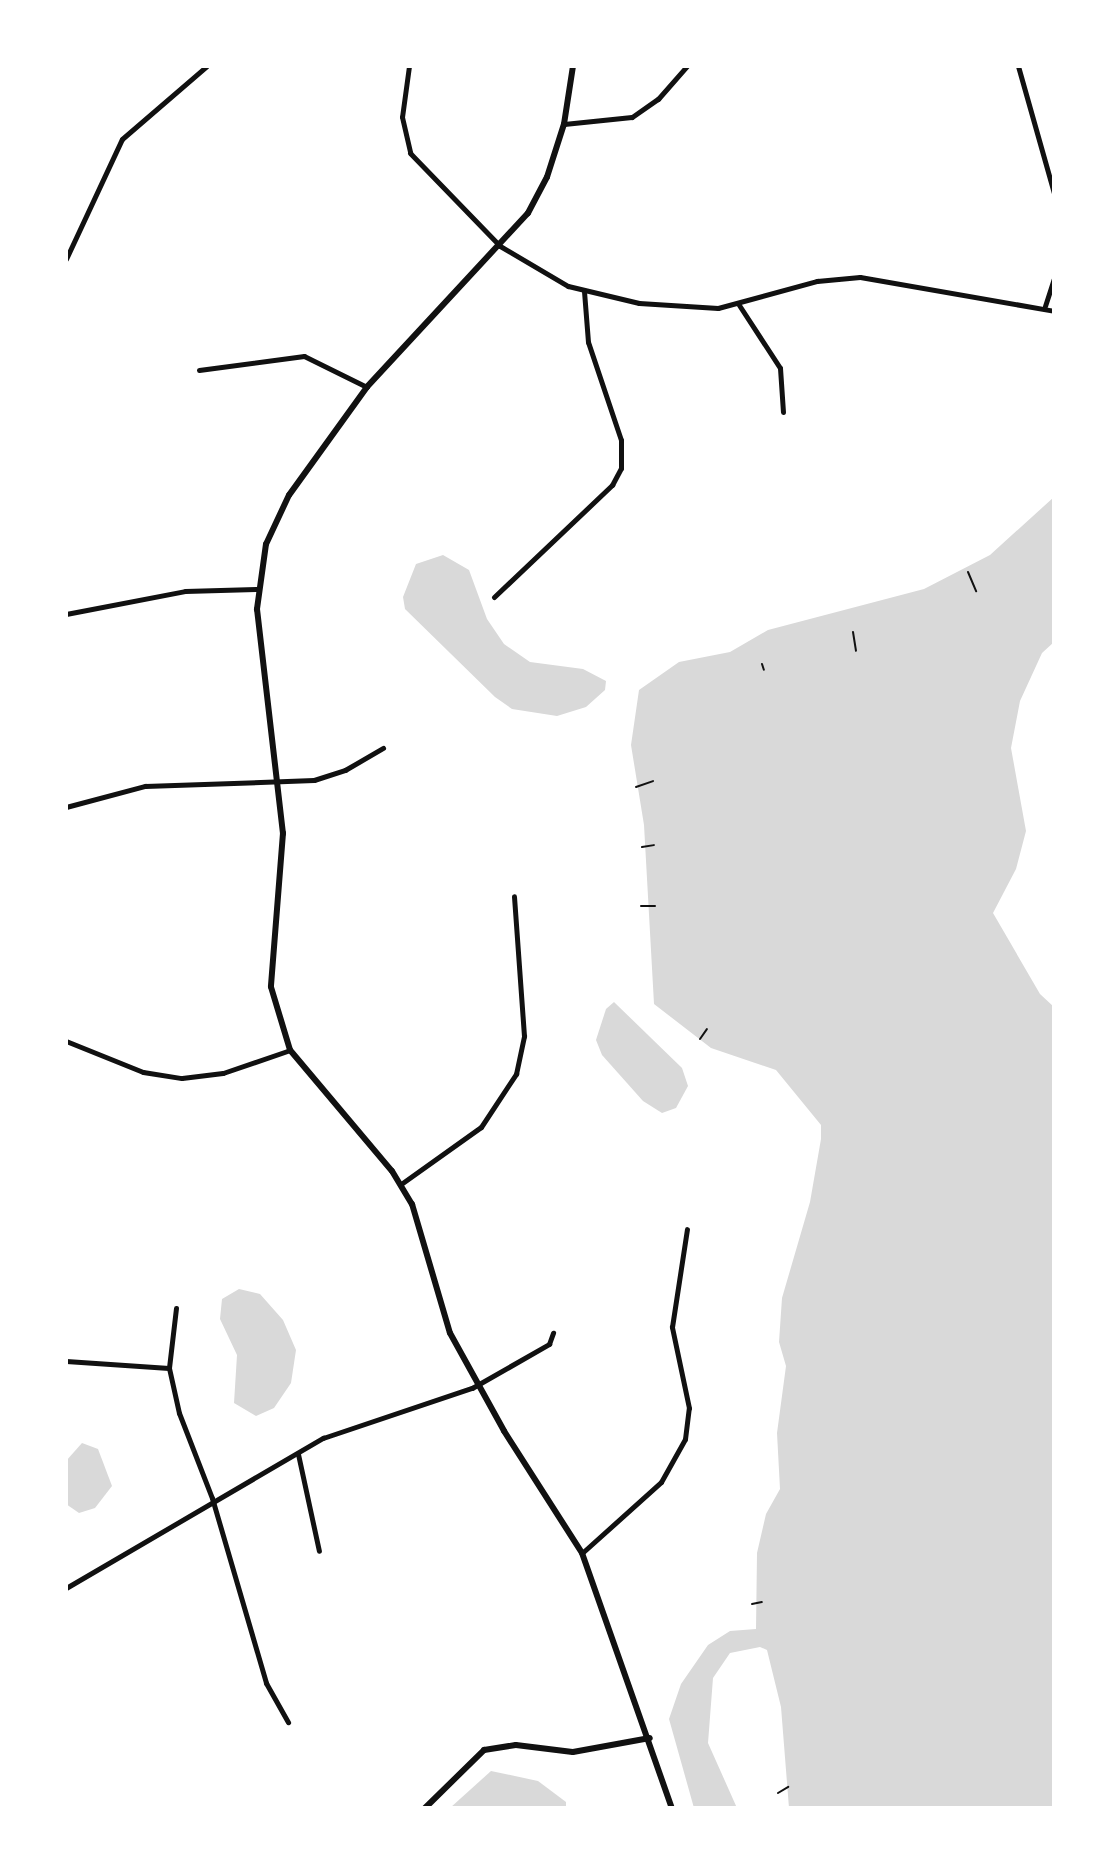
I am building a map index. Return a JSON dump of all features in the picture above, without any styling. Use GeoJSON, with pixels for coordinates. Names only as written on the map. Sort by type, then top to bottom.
{"type":"FeatureCollection","features":[{"type":"Feature","properties":{"kind":"street"},"geometry":{"type":"LineString","coordinates":[[66,259],[122,139],[207,66]]}},
{"type":"Feature","properties":{"kind":"street"},"geometry":{"type":"LineString","coordinates":[[409,66],[402,117],[410,153],[500,246],[546,277],[584,291],[663,307],[739,304],[817,281],[860,277],[1045,306],[1054,311]]}},
{"type":"Feature","properties":{"kind":"street"},"geometry":{"type":"LineString","coordinates":[[573,66],[564,124],[540,192],[500,246],[367,387],[281,509],[257,589],[280,782],[283,866],[271,987],[290,1050],[401,1184],[426,1241],[446,1325],[478,1385],[582,1553],[650,1738],[672,1808]]}},
{"type":"Feature","properties":{"kind":"street"},"geometry":{"type":"LineString","coordinates":[[564,124],[632,117],[658,99],[687,66]]}},
{"type":"Feature","properties":{"kind":"street"},"geometry":{"type":"LineString","coordinates":[[1018,66],[1054,193]]}},
{"type":"Feature","properties":{"kind":"street"},"geometry":{"type":"LineString","coordinates":[[1045,306],[1054,279]]}},
{"type":"Feature","properties":{"kind":"street"},"geometry":{"type":"LineString","coordinates":[[494,597],[612,485],[621,468],[621,440],[588,342],[584,291]]}},
{"type":"Feature","properties":{"kind":"street"},"geometry":{"type":"LineString","coordinates":[[739,304],[780,368],[783,412]]}},
{"type":"Feature","properties":{"kind":"street"},"geometry":{"type":"LineString","coordinates":[[199,370],[304,356],[367,387]]}},
{"type":"Feature","properties":{"kind":"street"},"geometry":{"type":"LineString","coordinates":[[66,614],[185,591],[257,589]]}},
{"type":"Feature","properties":{"kind":"street"},"geometry":{"type":"LineString","coordinates":[[66,807],[145,786],[280,782],[330,776],[383,748]]}},
{"type":"Feature","properties":{"kind":"street"},"geometry":{"type":"LineString","coordinates":[[401,1184],[481,1127],[516,1074],[524,1036],[514,896]]}},
{"type":"Feature","properties":{"kind":"street"},"geometry":{"type":"LineString","coordinates":[[66,1041],[143,1072],[182,1078],[223,1073],[290,1050]]}},
{"type":"Feature","properties":{"kind":"street"},"geometry":{"type":"LineString","coordinates":[[582,1553],[661,1482],[685,1439],[689,1408],[672,1327],[687,1229]]}},
{"type":"Feature","properties":{"kind":"street"},"geometry":{"type":"LineString","coordinates":[[176,1308],[169,1368],[184,1431],[212,1498],[266,1683],[288,1722]]}},
{"type":"Feature","properties":{"kind":"street"},"geometry":{"type":"LineString","coordinates":[[66,1588],[157,1539],[212,1498],[345,1429],[423,1408],[478,1385],[549,1344],[553,1333]]}},
{"type":"Feature","properties":{"kind":"street"},"geometry":{"type":"LineString","coordinates":[[66,1361],[169,1368]]}},
{"type":"Feature","properties":{"kind":"street"},"geometry":{"type":"LineString","coordinates":[[298,1454],[319,1551]]}},
{"type":"Feature","properties":{"kind":"street"},"geometry":{"type":"LineString","coordinates":[[425,1808],[484,1750],[516,1745],[575,1752],[650,1738]]}},
{"type":"Feature","properties":{"kind":"path"},"geometry":{"type":"LineString","coordinates":[[968,572],[976,591]]}},
{"type":"Feature","properties":{"kind":"path"},"geometry":{"type":"LineString","coordinates":[[853,632],[856,651]]}},
{"type":"Feature","properties":{"kind":"path"},"geometry":{"type":"LineString","coordinates":[[762,664],[764,670]]}},
{"type":"Feature","properties":{"kind":"path"},"geometry":{"type":"LineString","coordinates":[[636,787],[653,781]]}},
{"type":"Feature","properties":{"kind":"path"},"geometry":{"type":"LineString","coordinates":[[642,847],[654,845]]}},
{"type":"Feature","properties":{"kind":"path"},"geometry":{"type":"LineString","coordinates":[[641,906],[655,906]]}},
{"type":"Feature","properties":{"kind":"path"},"geometry":{"type":"LineString","coordinates":[[700,1039],[707,1029]]}},
{"type":"Feature","properties":{"kind":"path"},"geometry":{"type":"LineString","coordinates":[[752,1604],[762,1602]]}},
{"type":"Feature","properties":{"kind":"path"},"geometry":{"type":"LineString","coordinates":[[778,1793],[788,1787]]}},
{"type":"Feature","properties":{"kind":"shaded area"},"geometry":{"type":"Polygon","coordinates":[[[1054,497],[1054,642],[1042,653],[1020,701],[1011,748],[1026,831],[1016,869],[993,913],[1040,994],[1054,1007],[1054,1808],[789,1808],[781,1707],[767,1650],[760,1647],[730,1653],[713,1678],[708,1743],[737,1808],[694,1808],[669,1719],[681,1684],[708,1645],[730,1631],[756,1629],[757,1553],[766,1514],[780,1489],[777,1433],[786,1366],[779,1342],[782,1298],[810,1202],[821,1125],[776,1070],[711,1048],[654,1004],[644,825],[631,745],[639,690],[679,662],[730,652],[768,630],[924,589],[990,555],[1054,497]]]}},
{"type":"Feature","properties":{"kind":"shaded area"},"geometry":{"type":"Polygon","coordinates":[[[443,555],[469,570],[487,619],[504,644],[530,662],[583,669],[606,681],[605,690],[586,707],[557,716],[512,709],[495,697],[405,609],[403,597],[416,564],[443,555]]]}},
{"type":"Feature","properties":{"kind":"shaded area"},"geometry":{"type":"Polygon","coordinates":[[[614,1002],[682,1068],[688,1086],[676,1108],[662,1113],[643,1101],[602,1055],[596,1040],[606,1009],[614,1002]]]}},
{"type":"Feature","properties":{"kind":"shaded area"},"geometry":{"type":"Polygon","coordinates":[[[239,1289],[260,1294],[283,1320],[296,1350],[291,1383],[274,1408],[256,1416],[234,1403],[237,1355],[220,1319],[222,1299],[239,1289]]]}},
{"type":"Feature","properties":{"kind":"shaded area"},"geometry":{"type":"Polygon","coordinates":[[[82,1443],[98,1449],[112,1486],[95,1508],[79,1513],[66,1504],[66,1461],[82,1443]]]}},
{"type":"Feature","properties":{"kind":"shaded area"},"geometry":{"type":"Polygon","coordinates":[[[491,1771],[538,1781],[566,1802],[566,1808],[450,1808],[491,1771]]]}}]}
